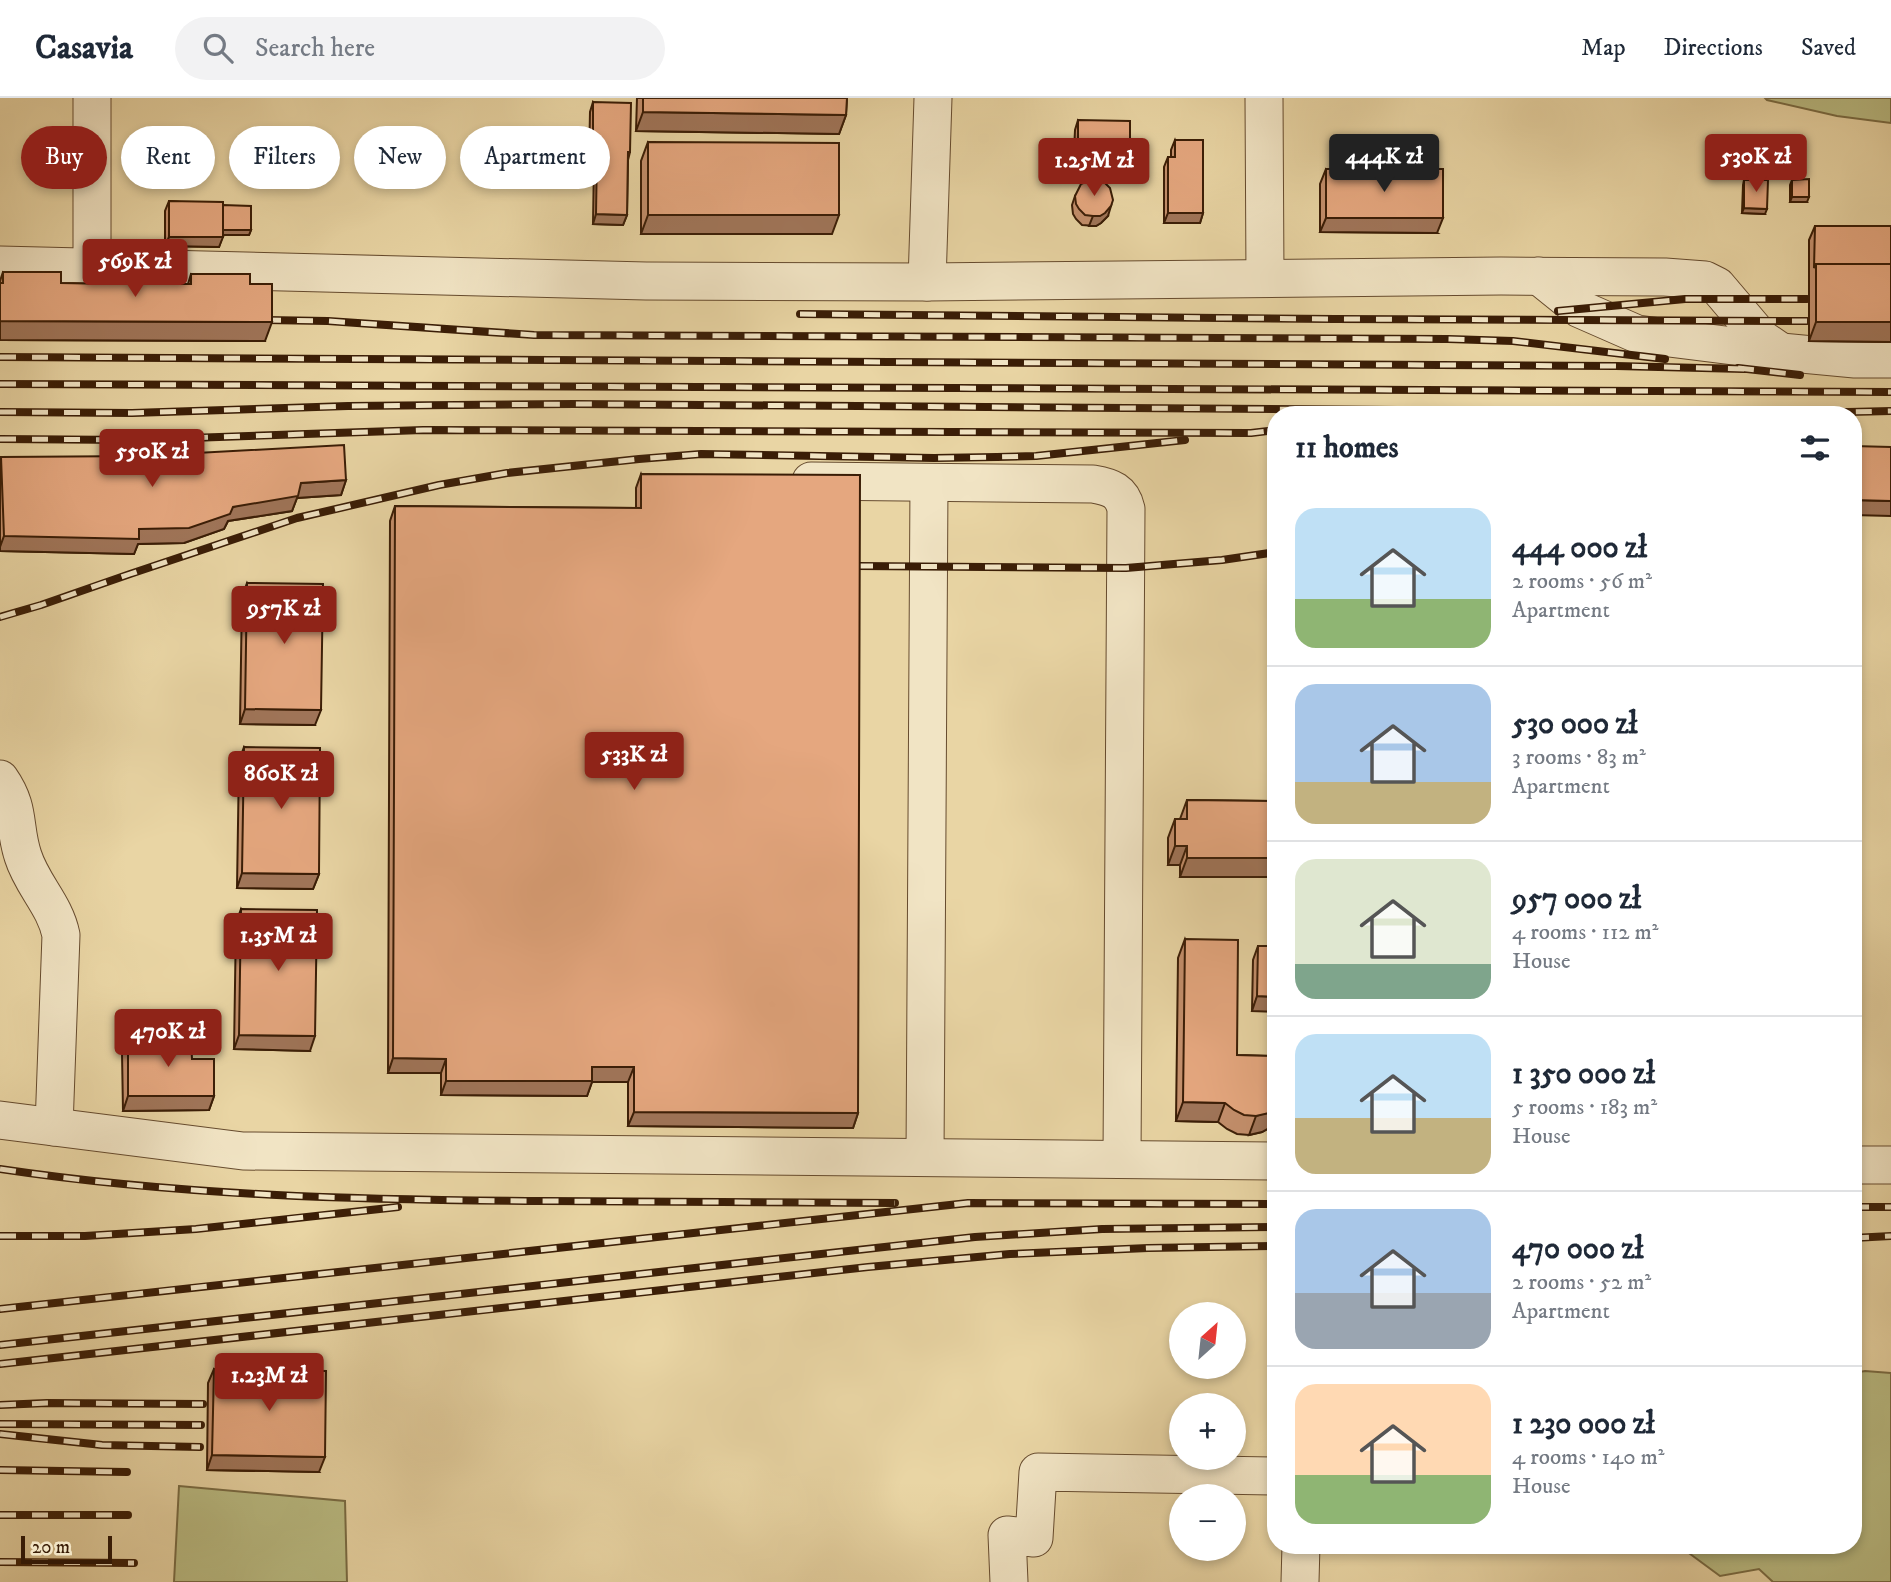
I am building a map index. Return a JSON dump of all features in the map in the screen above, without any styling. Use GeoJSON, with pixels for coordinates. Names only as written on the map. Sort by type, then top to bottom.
{"type":"FeatureCollection","features":[{"type":"Feature","properties":{"kind":"street"},"geometry":{"type":"LineString","coordinates":[[92,98],[92,267]]}},
{"type":"Feature","properties":{"kind":"street"},"geometry":{"type":"LineString","coordinates":[[927,282],[933,98]]}},
{"type":"Feature","properties":{"kind":"street"},"geometry":{"type":"LineString","coordinates":[[1264,98],[1265,278]]}},
{"type":"Feature","properties":{"kind":"street"},"geometry":{"type":"LineString","coordinates":[[0,265],[646,281],[927,282],[1665,277],[1705,280],[1717,286],[1762,340],[1781,352]]}},
{"type":"Feature","properties":{"kind":"street"},"geometry":{"type":"LineString","coordinates":[[1539,276],[1580,309],[1637,334],[1781,352],[1855,359],[1891,359]]}},
{"type":"Feature","properties":{"kind":"street"},"geometry":{"type":"LineString","coordinates":[[775,481],[1093,484],[1107,486],[1117,491],[1124,499],[1122,1159]]}},
{"type":"Feature","properties":{"kind":"street"},"geometry":{"type":"LineString","coordinates":[[925,1157],[929,483]]}},
{"type":"Feature","properties":{"kind":"street"},"geometry":{"type":"LineString","coordinates":[[0,779],[15,806],[22,855],[30,874],[58,920],[61,935],[54,1127]]}},
{"type":"Feature","properties":{"kind":"street"},"geometry":{"type":"LineString","coordinates":[[0,1120],[243,1151],[1267,1161]]}},
{"type":"Feature","properties":{"kind":"street"},"geometry":{"type":"LineString","coordinates":[[1862,1165],[1891,1166]]}},
{"type":"Feature","properties":{"kind":"street"},"geometry":{"type":"LineString","coordinates":[[1009,1582],[1007,1535],[1034,1538],[1038,1472],[1267,1476]]}},
{"type":"Feature","properties":{"kind":"street"},"geometry":{"type":"LineString","coordinates":[[1300,1582],[1301,1554]]}},
{"type":"Feature","properties":{"kind":"green space"},"geometry":{"type":"Polygon","coordinates":[[[1765,98],[1891,98],[1891,123],[1837,116],[1765,98]]]}},
{"type":"Feature","properties":{"kind":"green space"},"geometry":{"type":"Polygon","coordinates":[[[1862,1372],[1891,1373],[1891,1582],[1773,1582],[1759,1569],[1720,1576],[1690,1554],[1862,1554],[1862,1372]]]}},
{"type":"Feature","properties":{"kind":"green space"},"geometry":{"type":"Polygon","coordinates":[[[179,1486],[345,1501],[347,1582],[174,1582],[179,1486]]]}},
{"type":"Feature","properties":{"kind":"building"},"geometry":{"type":"Polygon","coordinates":[[[643,98],[847,98],[846,115],[643,112],[643,98]]]}},
{"type":"Feature","properties":{"kind":"building"},"geometry":{"type":"Polygon","coordinates":[[[593,102],[631,103],[627,215],[596,214],[596,189],[610,189],[610,126],[593,126],[593,102]]]}},
{"type":"Feature","properties":{"kind":"building"},"geometry":{"type":"Polygon","coordinates":[[[1078,120],[1130,121],[1130,144],[1078,143],[1078,120]]]}},
{"type":"Feature","properties":{"kind":"building"},"geometry":{"type":"Polygon","coordinates":[[[1175,140],[1203,140],[1203,213],[1168,213],[1168,157],[1175,157],[1175,140]]]}},
{"type":"Feature","properties":{"kind":"building"},"geometry":{"type":"Polygon","coordinates":[[[648,142],[839,143],[839,215],[648,215],[648,142]]]}},
{"type":"Feature","properties":{"kind":"building"},"geometry":{"type":"Polygon","coordinates":[[[1326,169],[1443,169],[1443,218],[1326,218],[1326,169]]]}},
{"type":"Feature","properties":{"kind":"building"},"geometry":{"type":"Polygon","coordinates":[[[1095,178],[1110,188],[1113,200],[1111,206],[1100,216],[1085,215],[1076,204],[1075,196],[1081,184],[1095,178]]]}},
{"type":"Feature","properties":{"kind":"building"},"geometry":{"type":"Polygon","coordinates":[[[1809,179],[1809,197],[1792,197],[1792,180],[1809,179]]]}},
{"type":"Feature","properties":{"kind":"building"},"geometry":{"type":"Polygon","coordinates":[[[1744,180],[1768,180],[1767,209],[1744,208],[1744,180]]]}},
{"type":"Feature","properties":{"kind":"building"},"geometry":{"type":"Polygon","coordinates":[[[169,201],[223,202],[223,237],[169,237],[169,201]]]}},
{"type":"Feature","properties":{"kind":"building"},"geometry":{"type":"Polygon","coordinates":[[[223,205],[251,206],[251,230],[223,230],[223,205]]]}},
{"type":"Feature","properties":{"kind":"building"},"geometry":{"type":"Polygon","coordinates":[[[1815,226],[1891,226],[1891,264],[1816,264],[1814,268],[1815,226]]]}},
{"type":"Feature","properties":{"kind":"building"},"geometry":{"type":"Polygon","coordinates":[[[1816,264],[1891,264],[1891,322],[1816,322],[1816,264]]]}},
{"type":"Feature","properties":{"kind":"building"},"geometry":{"type":"Polygon","coordinates":[[[3,272],[61,272],[61,283],[110,284],[109,273],[169,273],[169,284],[191,284],[191,274],[250,274],[250,284],[272,284],[272,322],[0,321],[0,283],[3,283],[3,272]]]}},
{"type":"Feature","properties":{"kind":"building"},"geometry":{"type":"Polygon","coordinates":[[[344,445],[346,480],[301,483],[298,496],[233,507],[230,514],[189,528],[139,529],[139,539],[4,536],[1,457],[141,456],[344,445]]]}},
{"type":"Feature","properties":{"kind":"building"},"geometry":{"type":"Polygon","coordinates":[[[1862,446],[1891,447],[1891,501],[1862,500],[1862,446]]]}},
{"type":"Feature","properties":{"kind":"building"},"geometry":{"type":"Polygon","coordinates":[[[641,474],[860,475],[858,1113],[634,1112],[634,1067],[592,1067],[592,1081],[446,1081],[446,1059],[393,1058],[395,506],[641,508],[641,474]]]}},
{"type":"Feature","properties":{"kind":"building"},"geometry":{"type":"Polygon","coordinates":[[[247,583],[323,584],[321,710],[245,709],[247,583]]]}},
{"type":"Feature","properties":{"kind":"building"},"geometry":{"type":"Polygon","coordinates":[[[244,747],[320,748],[319,874],[242,873],[244,747]]]}},
{"type":"Feature","properties":{"kind":"building"},"geometry":{"type":"Polygon","coordinates":[[[1187,800],[1267,801],[1267,858],[1187,858],[1187,846],[1175,846],[1175,819],[1187,819],[1187,800]]]}},
{"type":"Feature","properties":{"kind":"building"},"geometry":{"type":"Polygon","coordinates":[[[241,909],[317,910],[315,1036],[239,1035],[241,909]]]}},
{"type":"Feature","properties":{"kind":"building"},"geometry":{"type":"Polygon","coordinates":[[[1185,939],[1238,940],[1237,1055],[1267,1056],[1267,1113],[1244,1115],[1225,1103],[1183,1102],[1185,939]]]}},
{"type":"Feature","properties":{"kind":"building"},"geometry":{"type":"Polygon","coordinates":[[[1258,946],[1267,946],[1267,997],[1257,996],[1258,946]]]}},
{"type":"Feature","properties":{"kind":"building"},"geometry":{"type":"Polygon","coordinates":[[[128,1038],[191,1038],[192,1059],[214,1059],[214,1096],[128,1096],[128,1038]]]}},
{"type":"Feature","properties":{"kind":"building"},"geometry":{"type":"Polygon","coordinates":[[[214,1369],[326,1371],[325,1457],[212,1455],[214,1369]]]}},
{"type":"Feature","properties":{"kind":"railway"},"geometry":{"type":"LineString","coordinates":[[1558,311],[1685,299],[1807,299]]}},
{"type":"Feature","properties":{"kind":"railway"},"geometry":{"type":"LineString","coordinates":[[800,314],[1807,321]]}},
{"type":"Feature","properties":{"kind":"railway"},"geometry":{"type":"LineString","coordinates":[[265,320],[328,321],[534,335],[1448,339],[1513,341],[1665,359]]}},
{"type":"Feature","properties":{"kind":"railway"},"geometry":{"type":"LineString","coordinates":[[0,357],[1616,366],[1745,369]]}},
{"type":"Feature","properties":{"kind":"railway"},"geometry":{"type":"LineString","coordinates":[[1738,368],[1800,375]]}},
{"type":"Feature","properties":{"kind":"railway"},"geometry":{"type":"LineString","coordinates":[[0,384],[1891,392]]}},
{"type":"Feature","properties":{"kind":"railway"},"geometry":{"type":"LineString","coordinates":[[0,412],[132,413],[348,406],[575,404],[1267,409]]}},
{"type":"Feature","properties":{"kind":"railway"},"geometry":{"type":"LineString","coordinates":[[1862,412],[1891,411]]}},
{"type":"Feature","properties":{"kind":"railway"},"geometry":{"type":"LineString","coordinates":[[0,439],[131,440],[423,430],[1267,431]]}},
{"type":"Feature","properties":{"kind":"railway"},"geometry":{"type":"LineString","coordinates":[[0,617],[297,518],[439,485],[507,473],[701,454],[934,458],[1036,456],[1185,440]]}},
{"type":"Feature","properties":{"kind":"railway"},"geometry":{"type":"LineString","coordinates":[[857,566],[1126,568],[1267,553]]}},
{"type":"Feature","properties":{"kind":"railway"},"geometry":{"type":"LineString","coordinates":[[0,1169],[204,1191],[340,1198],[895,1203]]}},
{"type":"Feature","properties":{"kind":"railway"},"geometry":{"type":"LineString","coordinates":[[0,1309],[968,1203],[1267,1204]]}},
{"type":"Feature","properties":{"kind":"railway"},"geometry":{"type":"LineString","coordinates":[[0,1236],[85,1236],[196,1229],[398,1207]]}},
{"type":"Feature","properties":{"kind":"railway"},"geometry":{"type":"LineString","coordinates":[[1862,1207],[1891,1207]]}},
{"type":"Feature","properties":{"kind":"railway"},"geometry":{"type":"LineString","coordinates":[[0,1345],[975,1237],[1102,1229],[1267,1227]]}},
{"type":"Feature","properties":{"kind":"railway"},"geometry":{"type":"LineString","coordinates":[[1862,1238],[1891,1236]]}},
{"type":"Feature","properties":{"kind":"railway"},"geometry":{"type":"LineString","coordinates":[[0,1364],[868,1267],[1010,1254],[1267,1246]]}},
{"type":"Feature","properties":{"kind":"railway"},"geometry":{"type":"LineString","coordinates":[[0,1405],[203,1404]]}},
{"type":"Feature","properties":{"kind":"railway"},"geometry":{"type":"LineString","coordinates":[[0,1424],[201,1425]]}},
{"type":"Feature","properties":{"kind":"railway"},"geometry":{"type":"LineString","coordinates":[[0,1434],[102,1445],[200,1447]]}},
{"type":"Feature","properties":{"kind":"railway"},"geometry":{"type":"LineString","coordinates":[[0,1470],[127,1472]]}},
{"type":"Feature","properties":{"kind":"railway"},"geometry":{"type":"LineString","coordinates":[[0,1515],[128,1515]]}},
{"type":"Feature","properties":{"kind":"railway"},"geometry":{"type":"LineString","coordinates":[[0,1562],[134,1563]]}}]}
